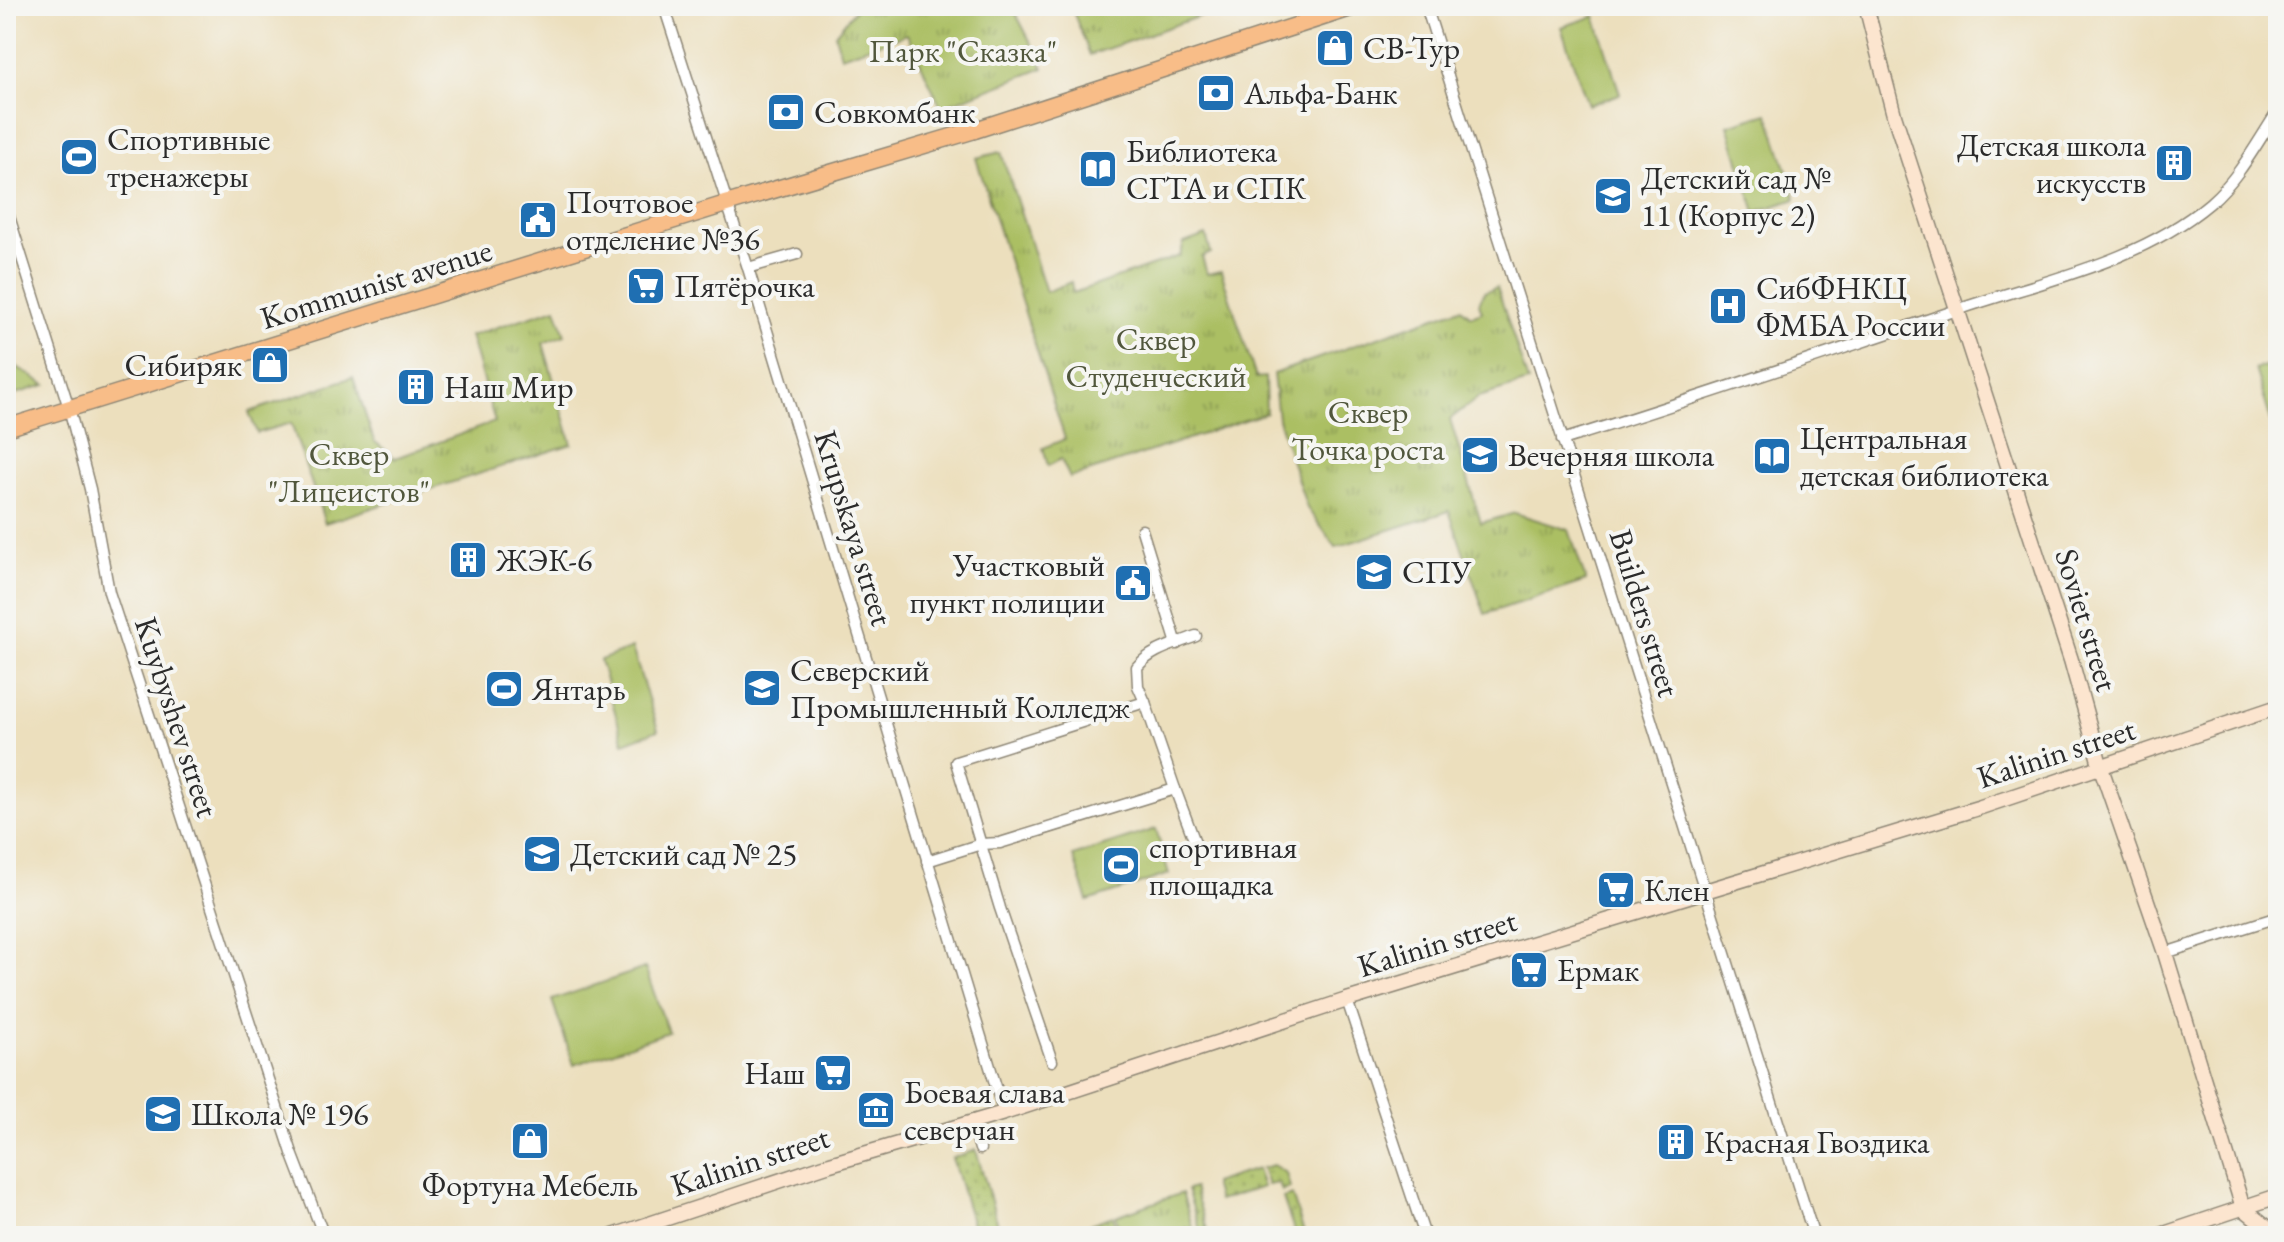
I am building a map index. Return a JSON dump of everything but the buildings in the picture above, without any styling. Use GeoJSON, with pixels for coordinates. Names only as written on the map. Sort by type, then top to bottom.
{"type":"FeatureCollection","features":[{"type":"Feature","properties":{"kind":"main road","name":"Kommunist avenue"},"geometry":{"type":"LineString","coordinates":[[6,428],[726,204],[975,130],[1357,6]]}},
{"type":"Feature","properties":{"kind":"main road","name":"Soviet street"},"geometry":{"type":"LineString","coordinates":[[1866,6],[1894,115],[2071,660],[2101,768],[2165,953],[2243,1208]]}},
{"type":"Feature","properties":{"kind":"main road","name":"Kalinin street"},"geometry":{"type":"LineString","coordinates":[[613,1236],[830,1164],[1004,1113],[1347,1000],[1978,808],[2278,707]]}},
{"type":"Feature","properties":{"kind":"main road"},"geometry":{"type":"LineString","coordinates":[[2158,1236],[2278,1196]]}},
{"type":"Feature","properties":{"kind":"main road"},"geometry":{"type":"LineString","coordinates":[[2243,1208],[2278,1236]]}},
{"type":"Feature","properties":{"kind":"street","name":"Krupskaya street"},"geometry":{"type":"LineString","coordinates":[[664,6],[748,268],[1004,1113]]}},
{"type":"Feature","properties":{"kind":"street","name":"Builders street"},"geometry":{"type":"LineString","coordinates":[[1426,6],[1814,1236]]}},
{"type":"Feature","properties":{"kind":"street"},"geometry":{"type":"LineString","coordinates":[[1562,440],[2103,264],[2161,236],[2208,205],[2231,183],[2278,111]]}},
{"type":"Feature","properties":{"kind":"street","name":"Kuybyshev street"},"geometry":{"type":"LineString","coordinates":[[6,207],[69,408],[90,489],[109,592],[288,1140],[324,1236]]}},
{"type":"Feature","properties":{"kind":"street"},"geometry":{"type":"LineString","coordinates":[[748,268],[797,254]]}},
{"type":"Feature","properties":{"kind":"street"},"geometry":{"type":"LineString","coordinates":[[1142,530],[1177,644]]}},
{"type":"Feature","properties":{"kind":"street"},"geometry":{"type":"LineString","coordinates":[[1196,636],[1146,656],[1137,667],[1138,686],[1199,853]]}},
{"type":"Feature","properties":{"kind":"street"},"geometry":{"type":"LineString","coordinates":[[1052,1061],[956,762],[1145,702]]}},
{"type":"Feature","properties":{"kind":"street"},"geometry":{"type":"LineString","coordinates":[[927,861],[981,844],[1000,843],[1175,789]]}},
{"type":"Feature","properties":{"kind":"street"},"geometry":{"type":"LineString","coordinates":[[2165,953],[2278,917]]}},
{"type":"Feature","properties":{"kind":"street"},"geometry":{"type":"LineString","coordinates":[[1347,1000],[1425,1236]]}},
{"type":"Feature","properties":{"kind":"street"},"geometry":{"type":"LineString","coordinates":[[972,1122],[980,1149]]}},
{"type":"Feature","properties":{"kind":"green space","name":"Парк \"Сказка\""},"geometry":{"type":"Polygon","coordinates":[[[858,6],[1012,6],[1044,68],[941,107],[907,34],[841,56],[835,34],[858,6]]]}},
{"type":"Feature","properties":{"kind":"green space","name":"Парк \"Сказка\""},"geometry":{"type":"Polygon","coordinates":[[[1071,6],[1222,6],[1223,8],[1090,55],[1071,6]]]}},
{"type":"Feature","properties":{"kind":"green space"},"geometry":{"type":"Polygon","coordinates":[[[1595,16],[1620,94],[1588,105],[1561,27],[1595,16]]]}},
{"type":"Feature","properties":{"kind":"green space"},"geometry":{"type":"Polygon","coordinates":[[[1768,113],[1796,199],[1755,212],[1728,125],[1768,113]]]}},
{"type":"Feature","properties":{"kind":"green space","name":"Сквер Студенческий"},"geometry":{"type":"Polygon","coordinates":[[[1001,152],[1046,292],[1071,282],[1073,293],[1180,256],[1184,243],[1206,235],[1211,253],[1202,257],[1207,274],[1221,271],[1256,378],[1265,377],[1266,413],[1070,478],[1061,459],[1048,466],[1043,448],[1065,439],[976,158],[1001,152]]]}},
{"type":"Feature","properties":{"kind":"green space","name":"Сквер Точка роста"},"geometry":{"type":"Polygon","coordinates":[[[1497,287],[1528,382],[1479,397],[1450,419],[1481,523],[1515,513],[1569,530],[1586,581],[1485,614],[1449,511],[1336,547],[1307,508],[1278,419],[1273,374],[1461,308],[1471,316],[1482,312],[1479,303],[1484,292],[1497,287]]]}},
{"type":"Feature","properties":{"kind":"green space","name":"Сквер \"Лицеистов\""},"geometry":{"type":"Polygon","coordinates":[[[556,308],[565,335],[543,343],[572,444],[325,523],[291,423],[257,433],[249,412],[353,377],[374,441],[395,458],[495,422],[470,336],[556,308]]]}},
{"type":"Feature","properties":{"kind":"green space"},"geometry":{"type":"Polygon","coordinates":[[[6,360],[46,385],[6,397],[6,360]]]}},
{"type":"Feature","properties":{"kind":"green space"},"geometry":{"type":"Polygon","coordinates":[[[2278,362],[2278,443],[2255,369],[2278,362]]]}},
{"type":"Feature","properties":{"kind":"green space"},"geometry":{"type":"Polygon","coordinates":[[[632,648],[658,730],[624,743],[600,660],[632,648]]]}},
{"type":"Feature","properties":{"kind":"green space","name":"спортивная площадка"},"geometry":{"type":"Polygon","coordinates":[[[1156,829],[1169,874],[1088,901],[1073,856],[1156,829]]]}},
{"type":"Feature","properties":{"kind":"green space"},"geometry":{"type":"Polygon","coordinates":[[[645,968],[668,1032],[574,1065],[552,1000],[645,968]]]}},
{"type":"Feature","properties":{"kind":"green space"},"geometry":{"type":"Polygon","coordinates":[[[976,1150],[999,1236],[975,1234],[952,1158],[976,1150]]]}},
{"type":"Feature","properties":{"kind":"green space"},"geometry":{"type":"Polygon","coordinates":[[[1273,1165],[1286,1173],[1290,1188],[1282,1191],[1279,1183],[1268,1185],[1262,1168],[1273,1165]]]}},
{"type":"Feature","properties":{"kind":"green space"},"geometry":{"type":"Polygon","coordinates":[[[1257,1169],[1263,1187],[1218,1201],[1213,1183],[1257,1169]]]}},
{"type":"Feature","properties":{"kind":"green space"},"geometry":{"type":"Polygon","coordinates":[[[1194,1188],[1209,1236],[1202,1236],[1187,1190],[1194,1188]]]}},
{"type":"Feature","properties":{"kind":"green space"},"geometry":{"type":"Polygon","coordinates":[[[1182,1193],[1195,1236],[1122,1236],[1116,1216],[1182,1193]]]}},
{"type":"Feature","properties":{"kind":"green space"},"geometry":{"type":"Polygon","coordinates":[[[1292,1195],[1305,1236],[1296,1236],[1283,1198],[1292,1195]]]}},
{"type":"Feature","properties":{"kind":"green space"},"geometry":{"type":"Polygon","coordinates":[[[1113,1216],[1119,1236],[1092,1236],[1090,1224],[1113,1216]]]}},
{"type":"Feature","properties":{"kind":"place","name":"СВ-Тур"},"geometry":{"type":"Point","coordinates":[1335,48]}},
{"type":"Feature","properties":{"kind":"place","name":"Альфа-Банк"},"geometry":{"type":"Point","coordinates":[1216,93]}},
{"type":"Feature","properties":{"kind":"place","name":"Совкомбанк"},"geometry":{"type":"Point","coordinates":[786,112]}},
{"type":"Feature","properties":{"kind":"place","name":"Спортивные тренажеры"},"geometry":{"type":"Point","coordinates":[79,157]}},
{"type":"Feature","properties":{"kind":"place","name":"Детская школа искусств"},"geometry":{"type":"Point","coordinates":[2174,163]}},
{"type":"Feature","properties":{"kind":"place","name":"Библиотека СГТА и СПК"},"geometry":{"type":"Point","coordinates":[1098,169]}},
{"type":"Feature","properties":{"kind":"place","name":"Детский сад № 11 (Корпус 2)"},"geometry":{"type":"Point","coordinates":[1613,196]}},
{"type":"Feature","properties":{"kind":"place","name":"Почтовое отделение №36"},"geometry":{"type":"Point","coordinates":[538,220]}},
{"type":"Feature","properties":{"kind":"place","name":"Пятёрочка"},"geometry":{"type":"Point","coordinates":[646,286]}},
{"type":"Feature","properties":{"kind":"place","name":"СибФНКЦ ФМБА России"},"geometry":{"type":"Point","coordinates":[1728,306]}},
{"type":"Feature","properties":{"kind":"place","name":"Сибиряк"},"geometry":{"type":"Point","coordinates":[270,365]}},
{"type":"Feature","properties":{"kind":"place","name":"Наш Мир"},"geometry":{"type":"Point","coordinates":[416,387]}},
{"type":"Feature","properties":{"kind":"place","name":"Вечерняя школа"},"geometry":{"type":"Point","coordinates":[1480,455]}},
{"type":"Feature","properties":{"kind":"place","name":"Центральная детская библиотека"},"geometry":{"type":"Point","coordinates":[1772,456]}},
{"type":"Feature","properties":{"kind":"place","name":"ЖЭК-6"},"geometry":{"type":"Point","coordinates":[468,560]}},
{"type":"Feature","properties":{"kind":"place","name":"СПУ"},"geometry":{"type":"Point","coordinates":[1374,572]}},
{"type":"Feature","properties":{"kind":"place","name":"Участковый пункт полиции"},"geometry":{"type":"Point","coordinates":[1133,583]}},
{"type":"Feature","properties":{"kind":"place","name":"Северский Промышленный Колледж"},"geometry":{"type":"Point","coordinates":[762,688]}},
{"type":"Feature","properties":{"kind":"place","name":"Янтарь"},"geometry":{"type":"Point","coordinates":[504,689]}},
{"type":"Feature","properties":{"kind":"place","name":"Детский сад № 25"},"geometry":{"type":"Point","coordinates":[542,854]}},
{"type":"Feature","properties":{"kind":"place","name":"спортивная площадка"},"geometry":{"type":"Point","coordinates":[1121,865]}},
{"type":"Feature","properties":{"kind":"place","name":"Клен"},"geometry":{"type":"Point","coordinates":[1616,890]}},
{"type":"Feature","properties":{"kind":"place","name":"Ермак"},"geometry":{"type":"Point","coordinates":[1529,970]}},
{"type":"Feature","properties":{"kind":"place","name":"Наш"},"geometry":{"type":"Point","coordinates":[833,1073]}},
{"type":"Feature","properties":{"kind":"place","name":"Боевая слава северчан"},"geometry":{"type":"Point","coordinates":[876,1110]}},
{"type":"Feature","properties":{"kind":"place","name":"Школа № 196"},"geometry":{"type":"Point","coordinates":[163,1114]}},
{"type":"Feature","properties":{"kind":"place","name":"Фортуна Мебель"},"geometry":{"type":"Point","coordinates":[530,1141]}},
{"type":"Feature","properties":{"kind":"place","name":"Красная Гвоздика"},"geometry":{"type":"Point","coordinates":[1676,1142]}}]}
